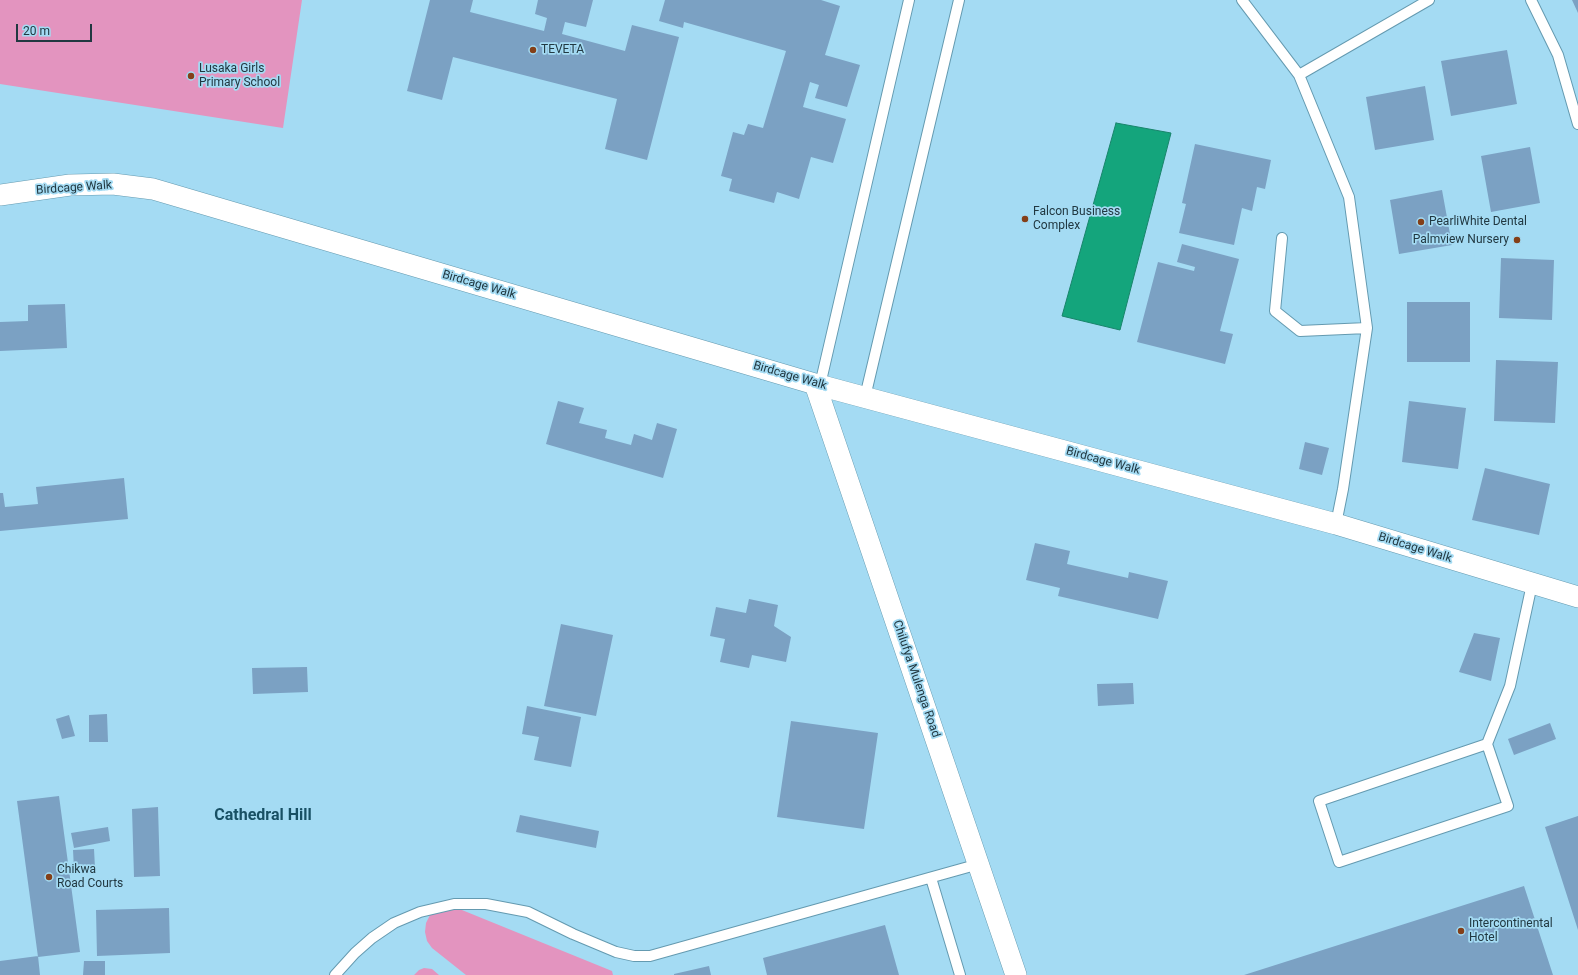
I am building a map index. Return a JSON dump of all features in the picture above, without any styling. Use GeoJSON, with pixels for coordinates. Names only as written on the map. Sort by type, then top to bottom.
{"type":"FeatureCollection","features":[{"type":"Feature","properties":{"kind":"street","name":"Birdcage Walk"},"geometry":{"type":"LineString","coordinates":[[0,194],[70,185],[113,184],[154,189],[817,384],[1336,524],[1578,597]]}},
{"type":"Feature","properties":{"kind":"street","name":"Chilufya Mulenga Road"},"geometry":{"type":"LineString","coordinates":[[817,384],[1016,975]]}},
{"type":"Feature","properties":{"kind":"lane"},"geometry":{"type":"LineString","coordinates":[[817,384],[909,0]]}},
{"type":"Feature","properties":{"kind":"lane"},"geometry":{"type":"LineString","coordinates":[[865,397],[960,0]]}},
{"type":"Feature","properties":{"kind":"lane"},"geometry":{"type":"LineString","coordinates":[[1242,0],[1299,75],[1349,197],[1367,328],[1343,488],[1336,524]]}},
{"type":"Feature","properties":{"kind":"lane"},"geometry":{"type":"LineString","coordinates":[[1299,75],[1429,0]]}},
{"type":"Feature","properties":{"kind":"lane"},"geometry":{"type":"LineString","coordinates":[[1531,0],[1558,55],[1578,124]]}},
{"type":"Feature","properties":{"kind":"lane"},"geometry":{"type":"LineString","coordinates":[[1282,238],[1275,311],[1300,331],[1367,328]]}},
{"type":"Feature","properties":{"kind":"lane"},"geometry":{"type":"LineString","coordinates":[[1488,744],[1319,801],[1339,862],[1508,806],[1488,744],[1510,686],[1532,584]]}},
{"type":"Feature","properties":{"kind":"lane"},"geometry":{"type":"LineString","coordinates":[[335,975],[355,953],[372,938],[394,923],[420,912],[454,904],[486,904],[528,912],[573,934],[616,952],[634,956],[650,956],[979,864]]}},
{"type":"Feature","properties":{"kind":"lane"},"geometry":{"type":"LineString","coordinates":[[931,878],[960,975]]}},
{"type":"Feature","properties":{"kind":"shaded area"},"geometry":{"type":"Polygon","coordinates":[[[0,0],[302,0],[283,128],[0,84],[0,0]]]}},
{"type":"Feature","properties":{"kind":"shaded area"},"geometry":{"type":"Polygon","coordinates":[[[1116,123],[1171,133],[1120,330],[1062,316],[1116,123]]]}},
{"type":"Feature","properties":{"kind":"shaded area"},"geometry":{"type":"Polygon","coordinates":[[[457,908],[612,971],[613,975],[466,975],[432,948],[427,941],[425,932],[426,923],[430,915],[435,910],[457,908]]]}},
{"type":"Feature","properties":{"kind":"shaded area"},"geometry":{"type":"Polygon","coordinates":[[[424,968],[432,969],[439,975],[414,975],[419,970],[424,968]]]}},
{"type":"Feature","properties":{"kind":"building"},"geometry":{"type":"Polygon","coordinates":[[[430,0],[473,0],[470,12],[544,31],[547,18],[535,14],[538,0],[593,0],[586,27],[565,22],[562,34],[625,51],[632,25],[679,37],[647,160],[605,149],[617,99],[453,57],[442,100],[407,91],[430,0]]]}},
{"type":"Feature","properties":{"kind":"building"},"geometry":{"type":"Polygon","coordinates":[[[665,0],[821,0],[840,6],[825,55],[860,65],[847,107],[815,98],[819,85],[810,82],[803,107],[846,119],[833,163],[811,157],[799,199],[777,192],[774,203],[729,191],[732,179],[721,176],[733,132],[744,135],[748,124],[763,128],[786,51],[684,22],[683,28],[659,21],[665,0]]]}},
{"type":"Feature","properties":{"kind":"building"},"geometry":{"type":"Polygon","coordinates":[[[1572,0],[1578,0],[1578,13],[1572,0]]]}},
{"type":"Feature","properties":{"kind":"building"},"geometry":{"type":"Polygon","coordinates":[[[1507,50],[1517,104],[1451,116],[1441,61],[1507,50]]]}},
{"type":"Feature","properties":{"kind":"building"},"geometry":{"type":"Polygon","coordinates":[[[1425,86],[1434,140],[1375,150],[1366,97],[1425,86]]]}},
{"type":"Feature","properties":{"kind":"building"},"geometry":{"type":"Polygon","coordinates":[[[1195,144],[1271,160],[1265,189],[1257,187],[1252,211],[1242,208],[1234,245],[1179,233],[1186,204],[1182,203],[1195,144]]]}},
{"type":"Feature","properties":{"kind":"building"},"geometry":{"type":"Polygon","coordinates":[[[1530,147],[1540,203],[1491,212],[1481,156],[1530,147]]]}},
{"type":"Feature","properties":{"kind":"building","name":"PearliWhite Dental"},"geometry":{"type":"Polygon","coordinates":[[[1442,190],[1452,245],[1399,254],[1390,200],[1442,190]]]}},
{"type":"Feature","properties":{"kind":"building"},"geometry":{"type":"Polygon","coordinates":[[[1182,244],[1239,259],[1220,331],[1233,334],[1225,364],[1137,342],[1158,262],[1194,271],[1195,267],[1177,262],[1182,244]]]}},
{"type":"Feature","properties":{"kind":"building"},"geometry":{"type":"Polygon","coordinates":[[[1501,258],[1554,260],[1552,320],[1499,318],[1501,258]]]}},
{"type":"Feature","properties":{"kind":"building"},"geometry":{"type":"Polygon","coordinates":[[[1407,302],[1470,302],[1470,362],[1407,362],[1407,302]]]}},
{"type":"Feature","properties":{"kind":"building"},"geometry":{"type":"Polygon","coordinates":[[[65,304],[67,348],[0,351],[0,322],[28,321],[28,305],[65,304]]]}},
{"type":"Feature","properties":{"kind":"building"},"geometry":{"type":"Polygon","coordinates":[[[1496,360],[1558,362],[1555,423],[1494,421],[1496,360]]]}},
{"type":"Feature","properties":{"kind":"building"},"geometry":{"type":"Polygon","coordinates":[[[558,401],[584,408],[579,423],[607,430],[605,438],[631,445],[634,434],[652,440],[657,423],[677,429],[663,478],[546,444],[558,401]]]}},
{"type":"Feature","properties":{"kind":"building"},"geometry":{"type":"Polygon","coordinates":[[[1409,401],[1466,408],[1458,469],[1402,462],[1409,401]]]}},
{"type":"Feature","properties":{"kind":"building"},"geometry":{"type":"Polygon","coordinates":[[[1305,442],[1329,448],[1322,475],[1299,469],[1305,442]]]}},
{"type":"Feature","properties":{"kind":"building"},"geometry":{"type":"Polygon","coordinates":[[[1485,468],[1550,484],[1539,535],[1472,520],[1485,468]]]}},
{"type":"Feature","properties":{"kind":"building"},"geometry":{"type":"Polygon","coordinates":[[[124,478],[128,519],[0,531],[0,493],[3,493],[5,507],[38,504],[36,487],[124,478]]]}},
{"type":"Feature","properties":{"kind":"building"},"geometry":{"type":"Polygon","coordinates":[[[1035,543],[1070,551],[1067,564],[1128,578],[1129,572],[1168,581],[1158,619],[1058,596],[1060,588],[1026,580],[1035,543]]]}},
{"type":"Feature","properties":{"kind":"building"},"geometry":{"type":"Polygon","coordinates":[[[749,599],[778,605],[774,626],[791,637],[786,662],[752,655],[749,668],[720,662],[725,639],[710,636],[716,607],[746,613],[749,599]]]}},
{"type":"Feature","properties":{"kind":"building"},"geometry":{"type":"Polygon","coordinates":[[[561,624],[613,635],[596,716],[544,706],[561,624]]]}},
{"type":"Feature","properties":{"kind":"building"},"geometry":{"type":"Polygon","coordinates":[[[1474,633],[1500,638],[1491,681],[1459,672],[1474,633]]]}},
{"type":"Feature","properties":{"kind":"building"},"geometry":{"type":"Polygon","coordinates":[[[307,667],[308,692],[253,694],[252,668],[307,667]]]}},
{"type":"Feature","properties":{"kind":"building"},"geometry":{"type":"Polygon","coordinates":[[[1133,683],[1134,704],[1098,706],[1097,684],[1133,683]]]}},
{"type":"Feature","properties":{"kind":"building"},"geometry":{"type":"Polygon","coordinates":[[[527,706],[581,717],[571,767],[534,760],[539,737],[522,734],[527,706]]]}},
{"type":"Feature","properties":{"kind":"building"},"geometry":{"type":"Polygon","coordinates":[[[107,714],[108,742],[89,742],[89,715],[107,714]]]}},
{"type":"Feature","properties":{"kind":"building"},"geometry":{"type":"Polygon","coordinates":[[[69,715],[75,736],[62,739],[56,719],[69,715]]]}},
{"type":"Feature","properties":{"kind":"building"},"geometry":{"type":"Polygon","coordinates":[[[791,721],[878,733],[864,829],[777,817],[791,721]]]}},
{"type":"Feature","properties":{"kind":"building"},"geometry":{"type":"Polygon","coordinates":[[[1550,723],[1556,739],[1514,755],[1508,739],[1550,723]]]}},
{"type":"Feature","properties":{"kind":"building","name":"Chikwa Road Courts"},"geometry":{"type":"Polygon","coordinates":[[[59,796],[80,952],[38,957],[17,801],[59,796]]]}},
{"type":"Feature","properties":{"kind":"building"},"geometry":{"type":"Polygon","coordinates":[[[158,807],[160,876],[134,877],[132,809],[158,807]]]}},
{"type":"Feature","properties":{"kind":"building"},"geometry":{"type":"Polygon","coordinates":[[[520,815],[599,831],[596,848],[516,832],[520,815]]]}},
{"type":"Feature","properties":{"kind":"building","name":"Intercontinental Hotel"},"geometry":{"type":"Polygon","coordinates":[[[1578,816],[1578,930],[1545,827],[1578,816]]]}},
{"type":"Feature","properties":{"kind":"building"},"geometry":{"type":"Polygon","coordinates":[[[108,827],[110,841],[74,848],[71,833],[108,827]]]}},
{"type":"Feature","properties":{"kind":"building"},"geometry":{"type":"Polygon","coordinates":[[[94,849],[95,868],[74,869],[73,850],[94,849]]]}},
{"type":"Feature","properties":{"kind":"building","name":"Intercontinental Hotel"},"geometry":{"type":"Polygon","coordinates":[[[1524,886],[1553,975],[1244,975],[1524,886]]]}},
{"type":"Feature","properties":{"kind":"building"},"geometry":{"type":"Polygon","coordinates":[[[169,908],[170,953],[97,956],[96,910],[169,908]]]}},
{"type":"Feature","properties":{"kind":"building"},"geometry":{"type":"Polygon","coordinates":[[[885,925],[899,975],[767,975],[763,958],[885,925]]]}},
{"type":"Feature","properties":{"kind":"building"},"geometry":{"type":"Polygon","coordinates":[[[38,956],[40,975],[0,975],[0,961],[38,956]]]}},
{"type":"Feature","properties":{"kind":"building"},"geometry":{"type":"Polygon","coordinates":[[[84,961],[105,961],[105,975],[83,975],[84,961]]]}},
{"type":"Feature","properties":{"kind":"building"},"geometry":{"type":"Polygon","coordinates":[[[709,966],[711,975],[674,975],[674,974],[709,966]]]}},
{"type":"Feature","properties":{"kind":"place","name":"TEVETA"},"geometry":{"type":"Point","coordinates":[533,50]}},
{"type":"Feature","properties":{"kind":"place","name":"Lusaka Girls Primary School"},"geometry":{"type":"Point","coordinates":[191,76]}},
{"type":"Feature","properties":{"kind":"place","name":"Falcon Business Complex"},"geometry":{"type":"Point","coordinates":[1025,219]}},
{"type":"Feature","properties":{"kind":"place","name":"PearliWhite Dental"},"geometry":{"type":"Point","coordinates":[1421,222]}},
{"type":"Feature","properties":{"kind":"place","name":"Palmview Nursery"},"geometry":{"type":"Point","coordinates":[1517,240]}},
{"type":"Feature","properties":{"kind":"place","name":"Chikwa Road Courts"},"geometry":{"type":"Point","coordinates":[49,877]}},
{"type":"Feature","properties":{"kind":"place","name":"Intercontinental Hotel"},"geometry":{"type":"Point","coordinates":[1461,931]}},
{"type":"Feature","properties":{"kind":"district","name":"Cathedral Hill"},"geometry":{"type":"Point","coordinates":[263,816]}}]}
